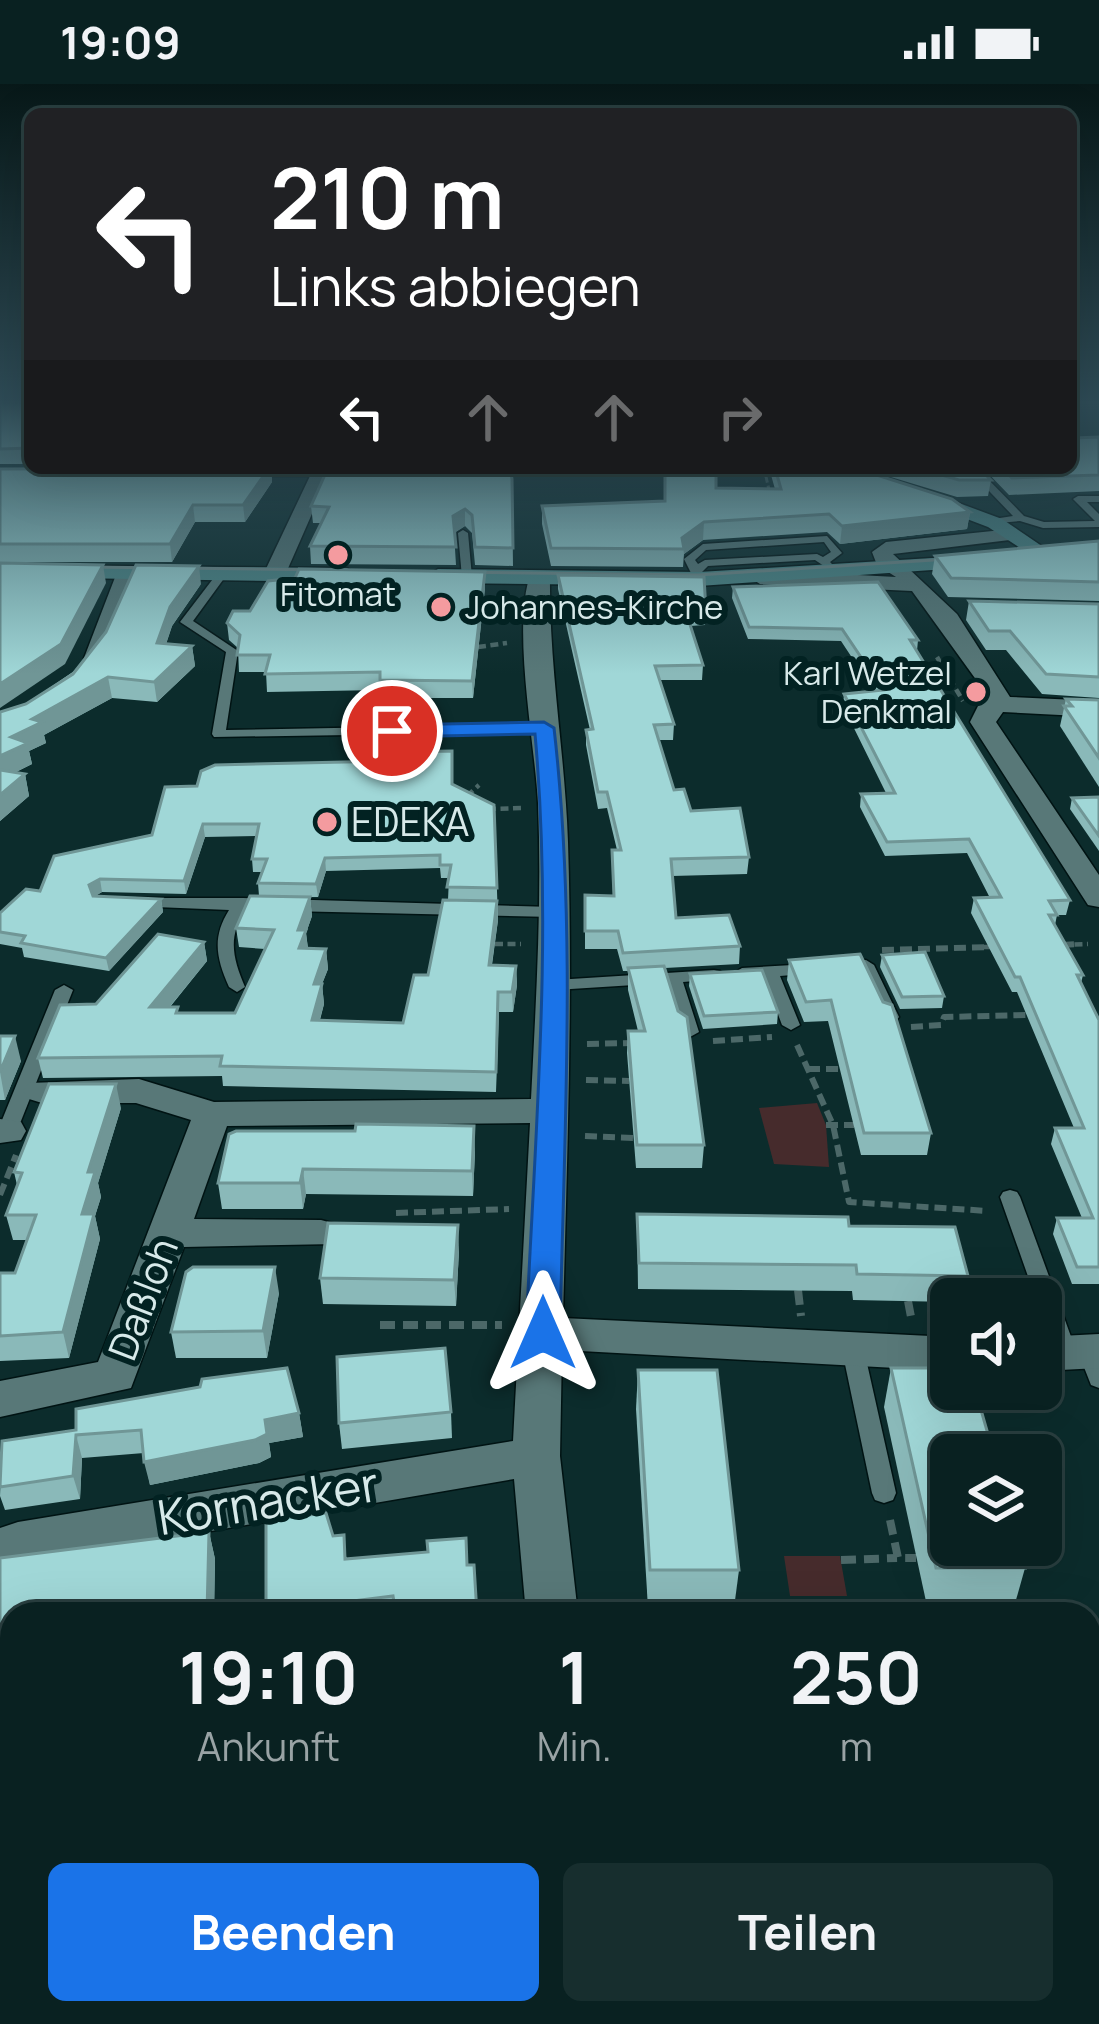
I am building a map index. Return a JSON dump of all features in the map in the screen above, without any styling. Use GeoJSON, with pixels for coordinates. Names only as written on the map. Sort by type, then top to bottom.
{"type":"FeatureCollection","features":[{"type":"Feature","properties":{"kind":"main road"},"geometry":{"type":"LineString","coordinates":[[422,576],[757,577],[831,567],[1053,555],[1016,526],[991,522],[912,493]]}},
{"type":"Feature","properties":{"kind":"main road"},"geometry":{"type":"LineString","coordinates":[[0,571],[380,575]]}},
{"type":"Feature","properties":{"kind":"street"},"geometry":{"type":"LineString","coordinates":[[274,573],[308,493]]}},
{"type":"Feature","properties":{"kind":"street"},"geometry":{"type":"LineString","coordinates":[[1016,526],[893,546],[882,552],[943,608],[998,692],[983,722],[1099,898]]}},
{"type":"Feature","properties":{"kind":"street"},"geometry":{"type":"LineString","coordinates":[[80,675],[103,649],[127,572]]}},
{"type":"Feature","properties":{"kind":"street"},"geometry":{"type":"LineString","coordinates":[[757,577],[921,586]]}},
{"type":"Feature","properties":{"kind":"street"},"geometry":{"type":"LineString","coordinates":[[539,578],[555,985],[549,1111],[522,1329],[551,1602]]}},
{"type":"Feature","properties":{"kind":"street"},"geometry":{"type":"LineString","coordinates":[[943,608],[980,608]]}},
{"type":"Feature","properties":{"kind":"street"},"geometry":{"type":"LineString","coordinates":[[991,709],[1099,709]]}},
{"type":"Feature","properties":{"kind":"street"},"geometry":{"type":"LineString","coordinates":[[42,1090],[139,1091],[212,1114],[549,1111]]}},
{"type":"Feature","properties":{"kind":"street","name":"Daßloh"},"geometry":{"type":"LineString","coordinates":[[0,1399],[115,1376],[212,1114]]}},
{"type":"Feature","properties":{"kind":"street"},"geometry":{"type":"LineString","coordinates":[[168,1233],[321,1234]]}},
{"type":"Feature","properties":{"kind":"street"},"geometry":{"type":"LineString","coordinates":[[522,1329],[930,1353]]}},
{"type":"Feature","properties":{"kind":"street","name":"Kornacker"},"geometry":{"type":"LineString","coordinates":[[0,1550],[18,1543],[536,1456]]}},
{"type":"Feature","properties":{"kind":"lane"},"geometry":{"type":"LineString","coordinates":[[991,493],[1016,526],[1099,521]]}},
{"type":"Feature","properties":{"kind":"lane"},"geometry":{"type":"LineString","coordinates":[[1099,499],[1078,499],[1099,521]]}},
{"type":"Feature","properties":{"kind":"lane"},"geometry":{"type":"LineString","coordinates":[[463,532],[467,577]]}},
{"type":"Feature","properties":{"kind":"lane"},"geometry":{"type":"LineString","coordinates":[[827,539],[837,553],[831,567],[705,563],[698,575],[689,559],[703,547],[827,539]]}},
{"type":"Feature","properties":{"kind":"lane"},"geometry":{"type":"LineString","coordinates":[[223,573],[186,622],[232,651],[219,734],[544,728]]}},
{"type":"Feature","properties":{"kind":"lane"},"geometry":{"type":"LineString","coordinates":[[125,902],[554,912]]}},
{"type":"Feature","properties":{"kind":"lane"},"geometry":{"type":"LineString","coordinates":[[237,987],[222,953],[223,929],[243,904]]}},
{"type":"Feature","properties":{"kind":"lane"},"geometry":{"type":"LineString","coordinates":[[555,985],[866,965],[894,1022]]}},
{"type":"Feature","properties":{"kind":"lane"},"geometry":{"type":"LineString","coordinates":[[770,971],[791,1025]]}},
{"type":"Feature","properties":{"kind":"lane"},"geometry":{"type":"LineString","coordinates":[[673,977],[693,1037]]}},
{"type":"Feature","properties":{"kind":"lane"},"geometry":{"type":"LineString","coordinates":[[8,1138],[64,990]]}},
{"type":"Feature","properties":{"kind":"lane"},"geometry":{"type":"LineString","coordinates":[[1012,1205],[1079,1358]]}},
{"type":"Feature","properties":{"kind":"lane"},"geometry":{"type":"LineString","coordinates":[[853,1350],[884,1493]]}},
{"type":"Feature","properties":{"kind":"path"},"geometry":{"type":"LineString","coordinates":[[770,493],[774,510]]}},
{"type":"Feature","properties":{"kind":"path"},"geometry":{"type":"LineString","coordinates":[[478,647],[517,642]]}},
{"type":"Feature","properties":{"kind":"path"},"geometry":{"type":"LineString","coordinates":[[479,785],[464,799],[487,809],[526,808]]}},
{"type":"Feature","properties":{"kind":"path"},"geometry":{"type":"LineString","coordinates":[[495,944],[524,944]]}},
{"type":"Feature","properties":{"kind":"path"},"geometry":{"type":"LineString","coordinates":[[894,1022],[941,1025],[944,1017],[1032,1015]]}},
{"type":"Feature","properties":{"kind":"path"},"geometry":{"type":"LineString","coordinates":[[693,1037],[793,1035],[829,1125],[849,1202],[1012,1205]]}},
{"type":"Feature","properties":{"kind":"path"},"geometry":{"type":"LineString","coordinates":[[587,1044],[652,1043]]}},
{"type":"Feature","properties":{"kind":"path"},"geometry":{"type":"LineString","coordinates":[[808,1070],[840,1069]]}},
{"type":"Feature","properties":{"kind":"path"},"geometry":{"type":"LineString","coordinates":[[586,1080],[629,1081]]}},
{"type":"Feature","properties":{"kind":"path"},"geometry":{"type":"LineString","coordinates":[[829,1125],[854,1125]]}},
{"type":"Feature","properties":{"kind":"path"},"geometry":{"type":"LineString","coordinates":[[585,1136],[634,1138]]}},
{"type":"Feature","properties":{"kind":"path"},"geometry":{"type":"LineString","coordinates":[[0,1195],[8,1138]]}},
{"type":"Feature","properties":{"kind":"path"},"geometry":{"type":"LineString","coordinates":[[396,1213],[512,1209]]}},
{"type":"Feature","properties":{"kind":"path"},"geometry":{"type":"LineString","coordinates":[[798,1290],[803,1326]]}},
{"type":"Feature","properties":{"kind":"path"},"geometry":{"type":"LineString","coordinates":[[380,1325],[522,1329]]}},
{"type":"Feature","properties":{"kind":"path"},"geometry":{"type":"LineString","coordinates":[[884,1493],[898,1558]]}},
{"type":"Feature","properties":{"kind":"path"},"geometry":{"type":"LineString","coordinates":[[841,1560],[916,1558]]}},
{"type":"Feature","properties":{"kind":"shaded area"},"geometry":{"type":"Polygon","coordinates":[[[817,1103],[826,1125],[829,1167],[774,1164],[759,1108],[817,1103]]]}},
{"type":"Feature","properties":{"kind":"shaded area"},"geometry":{"type":"Polygon","coordinates":[[[784,1556],[840,1556],[847,1596],[790,1596],[784,1556]]]}},
{"type":"Feature","properties":{"kind":"building"},"geometry":{"type":"Polygon","coordinates":[[[0,493],[252,493],[243,505],[193,505],[170,544],[0,544],[0,493]]]}},
{"type":"Feature","properties":{"kind":"building"},"geometry":{"type":"Polygon","coordinates":[[[317,493],[512,493],[513,548],[475,547],[472,515],[465,509],[453,516],[456,547],[310,546],[329,507],[311,506],[317,493]]]}},
{"type":"Feature","properties":{"kind":"building"},"geometry":{"type":"Polygon","coordinates":[[[665,493],[932,493],[970,512],[842,526],[829,514],[704,522],[682,538],[684,549],[551,548],[542,506],[665,501],[665,493]]]}},
{"type":"Feature","properties":{"kind":"building"},"geometry":{"type":"Polygon","coordinates":[[[1099,541],[1099,582],[951,578],[935,556],[1099,541]]]}},
{"type":"Feature","properties":{"kind":"building"},"geometry":{"type":"Polygon","coordinates":[[[0,563],[103,565],[61,644],[0,684],[0,563]]]}},
{"type":"Feature","properties":{"kind":"building"},"geometry":{"type":"Polygon","coordinates":[[[136,565],[199,566],[170,607],[157,643],[192,646],[154,682],[108,677],[32,719],[42,722],[11,737],[28,743],[0,756],[0,712],[26,704],[73,674],[106,632],[136,565]]]}},
{"type":"Feature","properties":{"kind":"building"},"geometry":{"type":"Polygon","coordinates":[[[299,569],[485,572],[472,681],[380,680],[380,672],[265,674],[270,655],[237,655],[240,635],[227,623],[233,611],[250,611],[268,581],[295,578],[299,569]]]}},
{"type":"Feature","properties":{"kind":"building"},"geometry":{"type":"Polygon","coordinates":[[[558,575],[704,577],[706,611],[686,612],[703,665],[655,666],[674,724],[654,725],[674,790],[684,789],[691,811],[740,808],[749,857],[671,859],[676,918],[729,915],[740,946],[623,953],[618,931],[585,931],[585,895],[614,896],[612,850],[621,850],[607,792],[598,792],[586,730],[593,729],[558,575]]]}},
{"type":"Feature","properties":{"kind":"building"},"geometry":{"type":"Polygon","coordinates":[[[878,582],[918,640],[910,640],[1070,900],[1049,901],[1057,915],[1049,915],[1083,975],[1077,975],[1099,1020],[1099,1267],[1077,1267],[1057,1218],[1093,1218],[1055,1128],[1084,1128],[1020,977],[1015,977],[974,898],[1001,897],[969,839],[887,842],[861,794],[895,793],[844,694],[883,690],[842,629],[749,627],[733,587],[878,582]]]}},
{"type":"Feature","properties":{"kind":"building"},"geometry":{"type":"Polygon","coordinates":[[[969,601],[1099,604],[1099,677],[1046,674],[1010,631],[989,631],[969,601]]]}},
{"type":"Feature","properties":{"kind":"building"},"geometry":{"type":"Polygon","coordinates":[[[1066,699],[1099,700],[1099,758],[1064,706],[1072,706],[1066,699]]]}},
{"type":"Feature","properties":{"kind":"building"},"geometry":{"type":"Polygon","coordinates":[[[452,751],[452,784],[494,805],[497,888],[447,887],[451,865],[440,865],[440,855],[325,858],[316,884],[258,883],[267,859],[252,859],[259,824],[203,824],[184,881],[100,879],[89,885],[93,896],[161,899],[106,958],[21,943],[25,936],[0,932],[0,913],[26,889],[40,891],[54,856],[152,835],[165,787],[197,786],[201,771],[215,765],[390,761],[391,752],[452,751]]]}},
{"type":"Feature","properties":{"kind":"building"},"geometry":{"type":"Polygon","coordinates":[[[0,770],[25,774],[0,795],[0,770]]]}},
{"type":"Feature","properties":{"kind":"building"},"geometry":{"type":"Polygon","coordinates":[[[1099,797],[1099,836],[1072,798],[1099,797]]]}},
{"type":"Feature","properties":{"kind":"building"},"geometry":{"type":"Polygon","coordinates":[[[250,896],[310,897],[298,930],[306,930],[299,948],[326,949],[314,984],[322,984],[312,1020],[403,1023],[414,975],[428,975],[443,900],[497,901],[489,965],[516,966],[512,992],[498,992],[496,1072],[220,1066],[222,1056],[38,1058],[60,1005],[96,1004],[158,934],[204,942],[150,1007],[178,1007],[176,1013],[235,1013],[274,930],[236,928],[250,896]]]}},
{"type":"Feature","properties":{"kind":"building"},"geometry":{"type":"Polygon","coordinates":[[[925,952],[944,996],[902,997],[882,955],[925,952]]]}},
{"type":"Feature","properties":{"kind":"building"},"geometry":{"type":"Polygon","coordinates":[[[860,954],[883,1002],[892,1005],[931,1133],[864,1133],[831,1000],[806,1002],[789,960],[860,954]]]}},
{"type":"Feature","properties":{"kind":"building"},"geometry":{"type":"Polygon","coordinates":[[[664,966],[678,1011],[687,1017],[704,1145],[637,1145],[628,1031],[645,1031],[628,968],[664,966]]]}},
{"type":"Feature","properties":{"kind":"building"},"geometry":{"type":"Polygon","coordinates":[[[762,970],[778,1012],[704,1016],[690,974],[762,970]]]}},
{"type":"Feature","properties":{"kind":"building"},"geometry":{"type":"Polygon","coordinates":[[[0,1036],[15,1036],[0,1072],[0,1036]]]}},
{"type":"Feature","properties":{"kind":"building"},"geometry":{"type":"Polygon","coordinates":[[[49,1084],[116,1084],[88,1172],[95,1172],[82,1214],[94,1214],[63,1332],[0,1336],[0,1273],[15,1273],[36,1215],[6,1215],[22,1173],[14,1172],[49,1084]]]}},
{"type":"Feature","properties":{"kind":"building"},"geometry":{"type":"Polygon","coordinates":[[[356,1124],[474,1126],[472,1171],[303,1169],[300,1183],[218,1183],[229,1134],[236,1131],[355,1131],[356,1124]]]}},
{"type":"Feature","properties":{"kind":"building"},"geometry":{"type":"Polygon","coordinates":[[[637,1214],[848,1217],[849,1226],[955,1227],[968,1276],[857,1274],[856,1265],[639,1263],[637,1214]]]}},
{"type":"Feature","properties":{"kind":"building"},"geometry":{"type":"Polygon","coordinates":[[[328,1223],[458,1225],[454,1280],[320,1278],[328,1223]]]}},
{"type":"Feature","properties":{"kind":"building"},"geometry":{"type":"Polygon","coordinates":[[[193,1267],[275,1267],[263,1331],[171,1332],[186,1272],[193,1267]]]}},
{"type":"Feature","properties":{"kind":"building"},"geometry":{"type":"Polygon","coordinates":[[[445,1348],[451,1412],[339,1423],[337,1357],[445,1348]]]}},
{"type":"Feature","properties":{"kind":"building"},"geometry":{"type":"Polygon","coordinates":[[[287,1368],[299,1413],[265,1420],[267,1434],[255,1440],[144,1462],[141,1430],[76,1435],[73,1476],[0,1487],[2,1441],[76,1430],[76,1409],[200,1387],[202,1379],[287,1368]]]}},
{"type":"Feature","properties":{"kind":"building"},"geometry":{"type":"Polygon","coordinates":[[[891,1368],[930,1368],[930,1410],[981,1410],[988,1434],[930,1434],[930,1541],[891,1368]]]}},
{"type":"Feature","properties":{"kind":"building"},"geometry":{"type":"Polygon","coordinates":[[[638,1370],[717,1370],[739,1570],[650,1570],[638,1370]]]}},
{"type":"Feature","properties":{"kind":"building"},"geometry":{"type":"Polygon","coordinates":[[[326,1513],[333,1536],[344,1535],[345,1559],[428,1552],[427,1541],[466,1538],[467,1565],[474,1565],[476,1602],[394,1602],[393,1596],[345,1602],[266,1602],[266,1520],[326,1513]]]}},
{"type":"Feature","properties":{"kind":"building"},"geometry":{"type":"Polygon","coordinates":[[[209,1532],[207,1602],[0,1602],[0,1558],[209,1532]]]}},
{"type":"Feature","properties":{"kind":"building"},"geometry":{"type":"Polygon","coordinates":[[[936,1566],[1025,1568],[936,1568],[936,1566]]]}},
{"type":"Feature","properties":{"kind":"tram line"},"geometry":{"type":"LineString","coordinates":[[450,572],[698,575],[965,558]]}},
{"type":"Feature","properties":{"kind":"tram line"},"geometry":{"type":"LineString","coordinates":[[0,566],[330,570]]}},
{"type":"Feature","properties":{"kind":"place","name":"Fitomat"},"geometry":{"type":"Point","coordinates":[338,555]}},
{"type":"Feature","properties":{"kind":"place","name":"Johannes-Kirche"},"geometry":{"type":"Point","coordinates":[441,607]}},
{"type":"Feature","properties":{"kind":"place","name":"Karl Wetzel Denkmal"},"geometry":{"type":"Point","coordinates":[976,692]}},
{"type":"Feature","properties":{"kind":"place","name":"EDEKA"},"geometry":{"type":"Point","coordinates":[327,822]}},
{"type":"Feature","properties":{"kind":"route"},"geometry":{"type":"LineString","coordinates":[[392,731],[544,728],[552,804],[555,962],[543,1333]]}}]}
